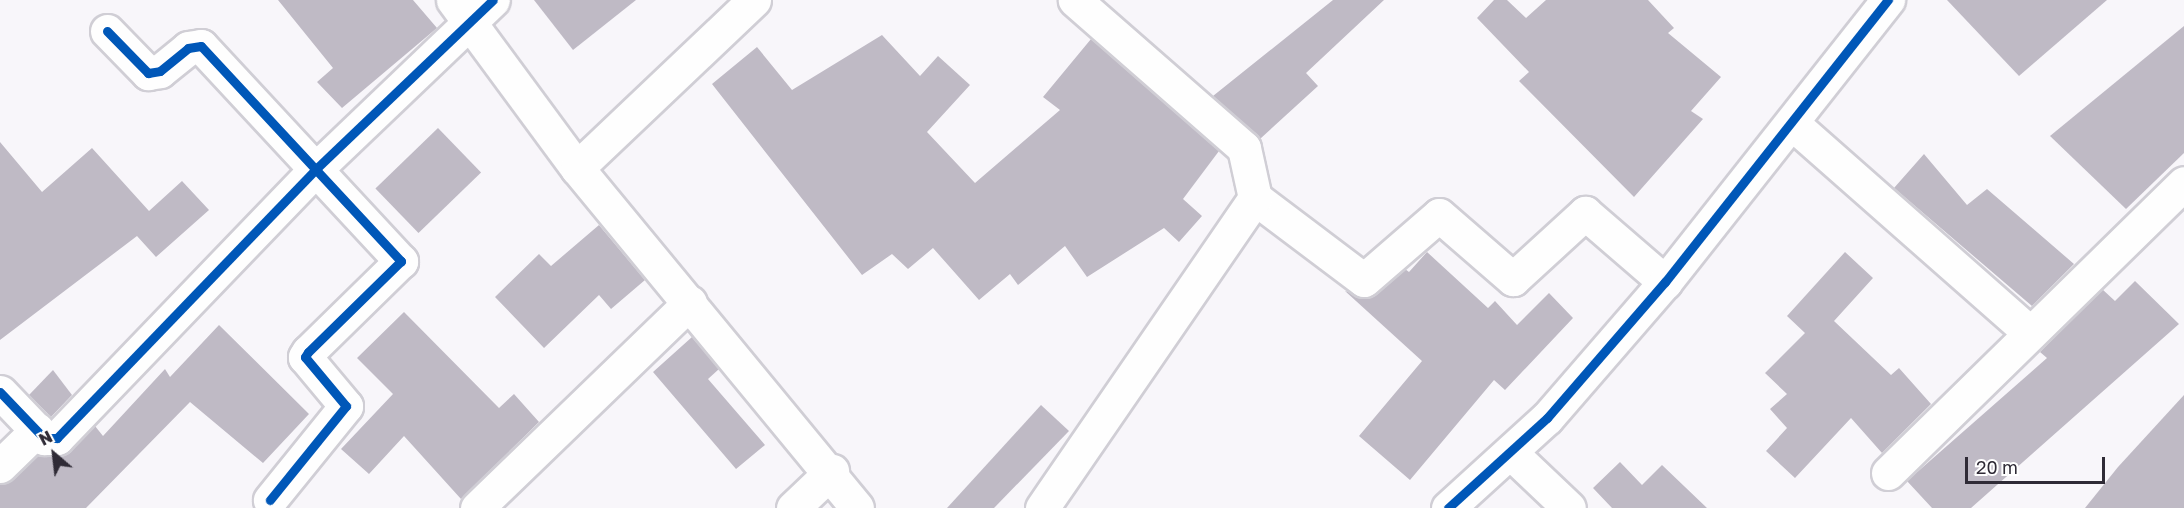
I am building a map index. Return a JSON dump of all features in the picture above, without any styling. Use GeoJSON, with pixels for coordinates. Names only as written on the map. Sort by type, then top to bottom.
{"type":"FeatureCollection","features":[{"type":"Feature","properties":{"kind":"street"},"geometry":{"type":"LineString","coordinates":[[577,168],[754,0]]}},
{"type":"Feature","properties":{"kind":"street"},"geometry":{"type":"LineString","coordinates":[[1075,0],[1244,148],[1255,198],[1364,280],[1439,215],[1513,279],[1585,213],[1665,282]]}},
{"type":"Feature","properties":{"kind":"street"},"geometry":{"type":"LineString","coordinates":[[1448,508],[1510,452],[1665,282],[1793,124],[1888,0]]}},
{"type":"Feature","properties":{"kind":"street"},"geometry":{"type":"LineString","coordinates":[[0,392],[50,441],[57,438],[473,7],[577,168],[832,471],[857,508]]}},
{"type":"Feature","properties":{"kind":"street"},"geometry":{"type":"LineString","coordinates":[[107,31],[148,73],[160,71],[188,48],[201,46],[317,168],[401,261],[308,352],[306,357],[346,406],[270,500]]}},
{"type":"Feature","properties":{"kind":"street"},"geometry":{"type":"LineString","coordinates":[[1793,124],[2030,333]]}},
{"type":"Feature","properties":{"kind":"street"},"geometry":{"type":"LineString","coordinates":[[1888,472],[2184,183]]}},
{"type":"Feature","properties":{"kind":"street"},"geometry":{"type":"LineString","coordinates":[[1042,508],[1255,198]]}},
{"type":"Feature","properties":{"kind":"street"},"geometry":{"type":"LineString","coordinates":[[477,508],[690,302]]}},
{"type":"Feature","properties":{"kind":"street"},"geometry":{"type":"LineString","coordinates":[[0,466],[37,430]]}},
{"type":"Feature","properties":{"kind":"street"},"geometry":{"type":"LineString","coordinates":[[1510,452],[1569,508]]}},
{"type":"Feature","properties":{"kind":"street"},"geometry":{"type":"LineString","coordinates":[[793,508],[832,471]]}},
{"type":"Feature","properties":{"kind":"building"},"geometry":{"type":"Polygon","coordinates":[[[278,0],[413,0],[437,28],[342,108],[317,82],[333,68],[278,0]]]}},
{"type":"Feature","properties":{"kind":"building"},"geometry":{"type":"Polygon","coordinates":[[[534,0],[636,0],[573,50],[534,0]]]}},
{"type":"Feature","properties":{"kind":"building"},"geometry":{"type":"Polygon","coordinates":[[[1333,0],[1384,0],[1306,73],[1318,86],[1260,139],[1213,96],[1333,0]]]}},
{"type":"Feature","properties":{"kind":"building"},"geometry":{"type":"Polygon","coordinates":[[[1494,0],[1507,0],[1526,18],[1546,0],[1648,0],[1674,28],[1668,33],[1721,77],[1691,111],[1703,119],[1634,197],[1519,81],[1529,72],[1477,18],[1494,0]]]}},
{"type":"Feature","properties":{"kind":"building"},"geometry":{"type":"Polygon","coordinates":[[[1947,0],[2107,0],[2019,76],[1947,0]]]}},
{"type":"Feature","properties":{"kind":"building"},"geometry":{"type":"Polygon","coordinates":[[[2184,26],[2184,153],[2126,209],[2050,136],[2184,26]]]}},
{"type":"Feature","properties":{"kind":"building"},"geometry":{"type":"Polygon","coordinates":[[[882,35],[920,76],[938,56],[970,85],[927,132],[975,183],[1060,110],[1043,97],[1091,39],[1219,151],[1183,199],[1202,216],[1179,242],[1164,228],[1087,277],[1065,246],[1018,285],[1010,274],[979,300],[933,248],[908,269],[892,254],[862,275],[712,84],[757,47],[792,90],[882,35]]]}},
{"type":"Feature","properties":{"kind":"building"},"geometry":{"type":"Polygon","coordinates":[[[438,128],[481,173],[418,233],[375,188],[438,128]]]}},
{"type":"Feature","properties":{"kind":"building"},"geometry":{"type":"Polygon","coordinates":[[[0,142],[42,192],[92,148],[149,211],[182,181],[209,210],[156,257],[137,236],[0,340],[0,142]]]}},
{"type":"Feature","properties":{"kind":"building"},"geometry":{"type":"Polygon","coordinates":[[[1924,154],[1967,205],[1987,189],[2074,264],[2032,306],[1894,188],[1924,154]]]}},
{"type":"Feature","properties":{"kind":"building"},"geometry":{"type":"Polygon","coordinates":[[[599,225],[645,280],[611,309],[599,295],[544,348],[495,297],[539,254],[551,266],[599,225]]]}},
{"type":"Feature","properties":{"kind":"building"},"geometry":{"type":"Polygon","coordinates":[[[1427,252],[1488,308],[1495,301],[1517,325],[1549,293],[1573,318],[1505,390],[1494,380],[1410,480],[1359,436],[1422,361],[1345,291],[1369,298],[1405,269],[1409,272],[1427,252]]]}},
{"type":"Feature","properties":{"kind":"building"},"geometry":{"type":"Polygon","coordinates":[[[1845,252],[1873,278],[1834,321],[1891,375],[1899,368],[1931,404],[1882,453],[1851,418],[1795,478],[1766,451],[1787,428],[1770,409],[1787,394],[1765,373],[1805,333],[1787,316],[1845,252]]]}},
{"type":"Feature","properties":{"kind":"building"},"geometry":{"type":"Polygon","coordinates":[[[2135,281],[2179,324],[1971,508],[1932,508],[1907,481],[2047,358],[2040,352],[2102,289],[2115,301],[2135,281]]]}},
{"type":"Feature","properties":{"kind":"building"},"geometry":{"type":"Polygon","coordinates":[[[404,312],[499,408],[514,394],[539,422],[461,499],[404,436],[369,474],[341,449],[393,394],[357,358],[404,312]]]}},
{"type":"Feature","properties":{"kind":"building"},"geometry":{"type":"Polygon","coordinates":[[[219,325],[309,414],[263,463],[190,402],[86,508],[0,508],[0,484],[38,456],[65,455],[95,426],[103,436],[165,369],[170,377],[219,325]]]}},
{"type":"Feature","properties":{"kind":"building"},"geometry":{"type":"Polygon","coordinates":[[[692,337],[719,369],[708,379],[765,445],[736,469],[653,372],[692,337]]]}},
{"type":"Feature","properties":{"kind":"building"},"geometry":{"type":"Polygon","coordinates":[[[53,370],[72,395],[51,417],[29,395],[53,370]]]}},
{"type":"Feature","properties":{"kind":"building"},"geometry":{"type":"Polygon","coordinates":[[[2184,395],[2184,508],[2085,508],[2118,467],[2184,395]]]}},
{"type":"Feature","properties":{"kind":"building"},"geometry":{"type":"Polygon","coordinates":[[[1041,405],[1069,431],[994,508],[947,508],[1041,405]]]}},
{"type":"Feature","properties":{"kind":"building"},"geometry":{"type":"Polygon","coordinates":[[[1620,462],[1642,485],[1662,465],[1707,508],[1612,508],[1593,488],[1620,462]]]}},
{"type":"Feature","properties":{"kind":"cycle path"},"geometry":{"type":"LineString","coordinates":[[0,392],[44,438],[57,438],[317,168],[493,0]]}},
{"type":"Feature","properties":{"kind":"cycle path"},"geometry":{"type":"LineString","coordinates":[[1448,508],[1547,418],[1665,282],[1888,0]]}},
{"type":"Feature","properties":{"kind":"cycle path"},"geometry":{"type":"LineString","coordinates":[[107,31],[148,73],[160,71],[188,48],[201,46],[401,261],[305,357],[346,406],[270,500]]}}]}
